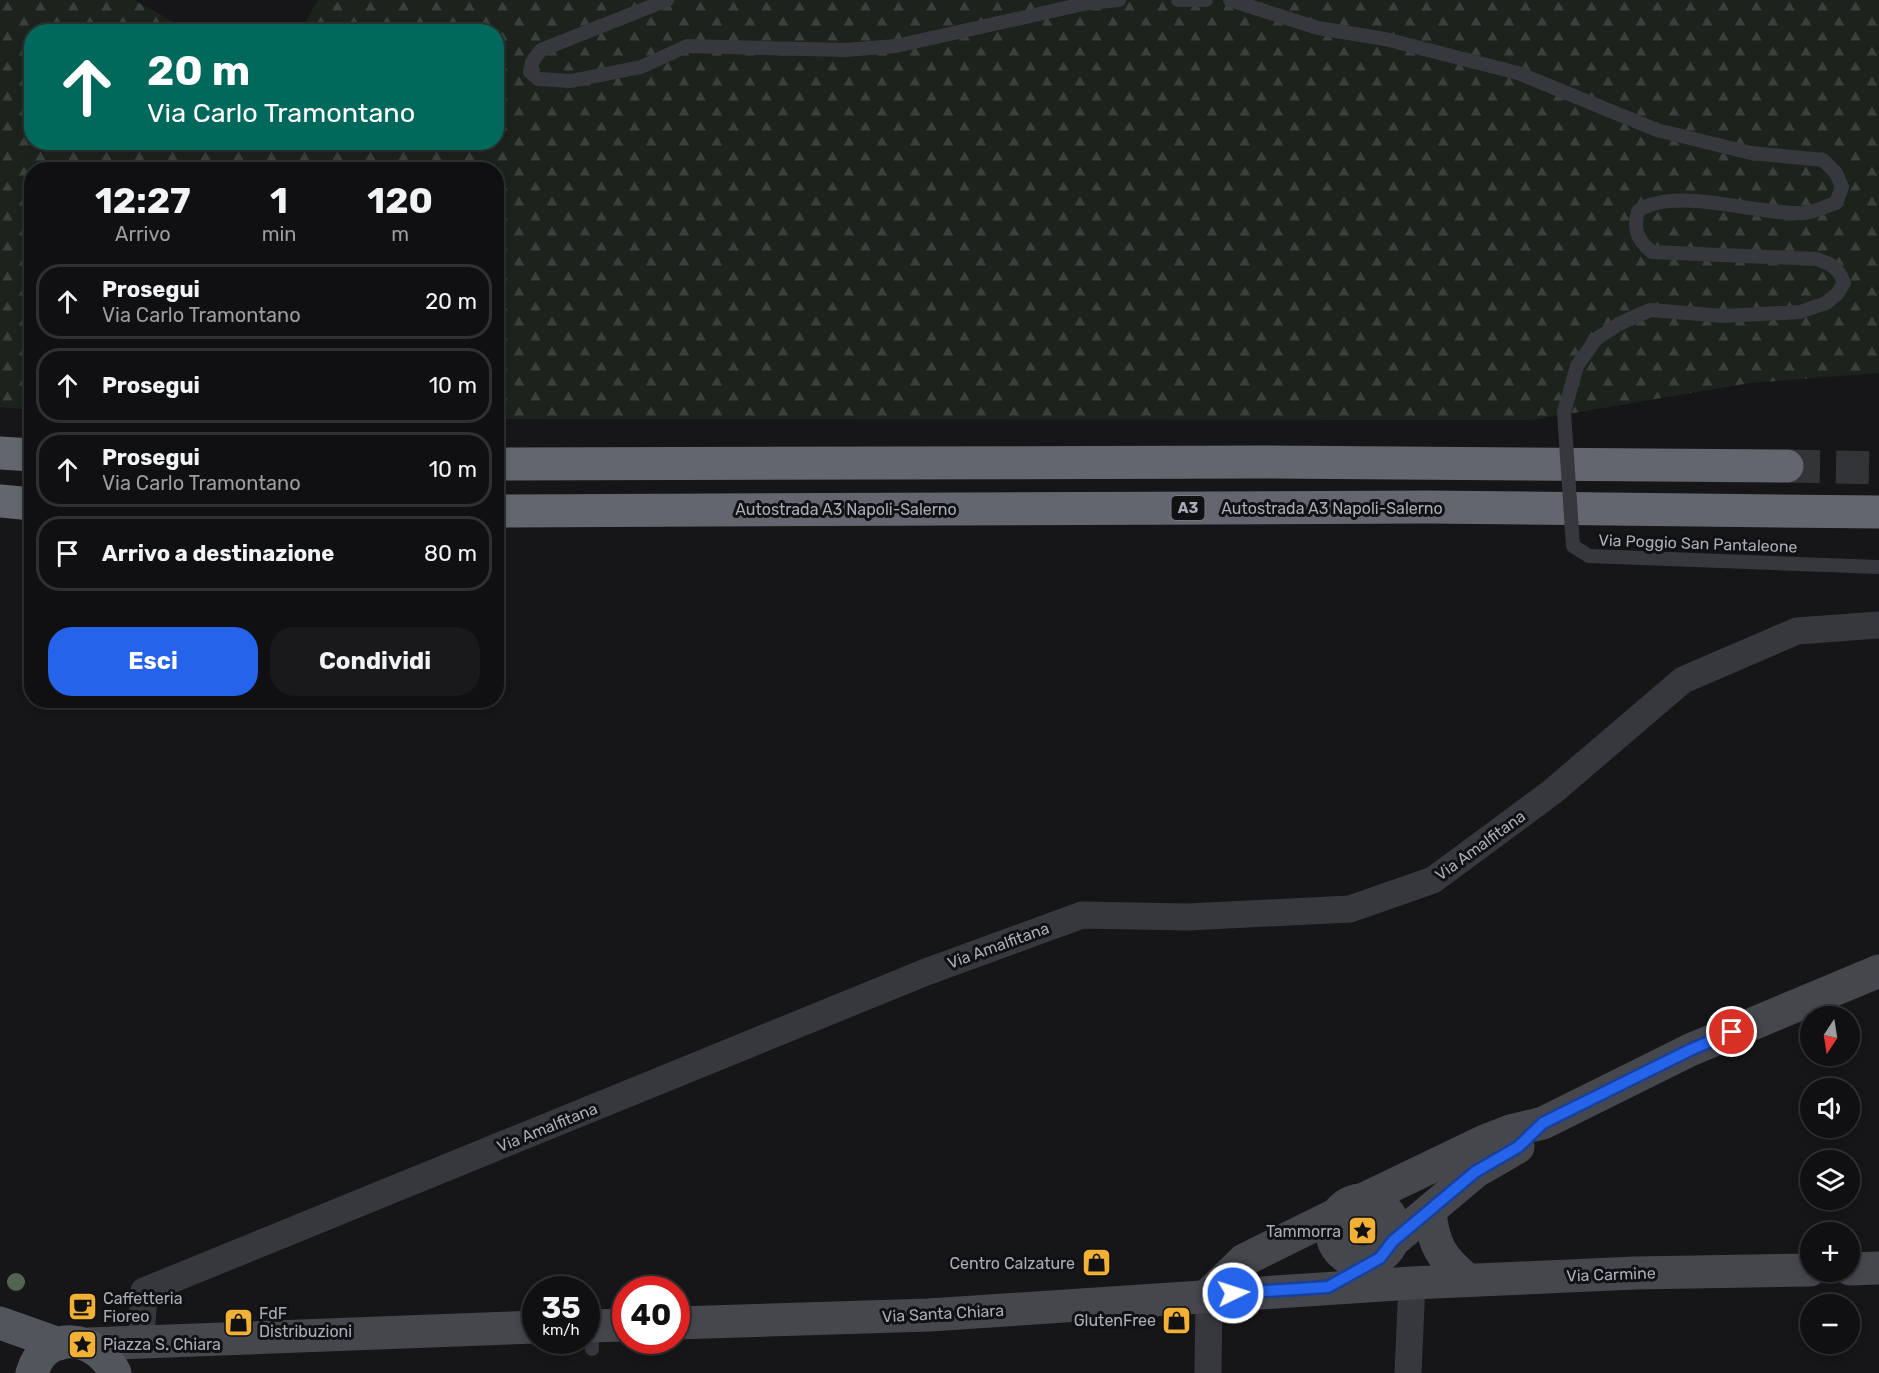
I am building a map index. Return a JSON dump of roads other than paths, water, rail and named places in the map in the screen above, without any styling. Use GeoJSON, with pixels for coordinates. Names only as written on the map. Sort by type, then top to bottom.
{"type":"FeatureCollection","features":[{"type":"Feature","properties":{"kind":"highway"},"geometry":{"type":"LineString","coordinates":[[0,453],[24,454]]}},
{"type":"Feature","properties":{"kind":"highway"},"geometry":{"type":"LineString","coordinates":[[504,464],[1266,462],[1787,466]]}},
{"type":"Feature","properties":{"kind":"highway"},"geometry":{"type":"LineString","coordinates":[[0,501],[24,503]]}},
{"type":"Feature","properties":{"kind":"highway","name":"Autostrada A3 Napoli-Salerno"},"geometry":{"type":"LineString","coordinates":[[504,512],[1440,507],[1879,512]]}},
{"type":"Feature","properties":{"kind":"main road"},"geometry":{"type":"LineString","coordinates":[[0,1323],[101,1351],[116,1373]]}},
{"type":"Feature","properties":{"kind":"main road"},"geometry":{"type":"LineString","coordinates":[[32,1373],[39,1358],[74,1344]]}},
{"type":"Feature","properties":{"kind":"street","name":"Via Amalfitana"},"geometry":{"type":"LineString","coordinates":[[141,1342],[144,1291],[926,972],[1082,915],[1188,917],[1350,909],[1433,880],[1552,792],[1683,680],[1797,631],[1879,625]]}},
{"type":"Feature","properties":{"kind":"street"},"geometry":{"type":"LineString","coordinates":[[1208,1373],[1209,1294],[1244,1260],[1487,1140],[1510,1131],[1543,1123],[1690,1050],[1879,971]]}},
{"type":"Feature","properties":{"kind":"street"},"geometry":{"type":"LineString","coordinates":[[1328,1287],[1378,1255],[1475,1172],[1518,1147],[1543,1123]]}},
{"type":"Feature","properties":{"kind":"street"},"geometry":{"type":"LineString","coordinates":[[1374,1202],[1384,1208],[1391,1218],[1395,1229],[1378,1255],[1357,1262],[1346,1258],[1337,1249],[1332,1238],[1332,1226],[1349,1207],[1374,1202]]}},
{"type":"Feature","properties":{"kind":"street"},"geometry":{"type":"LineString","coordinates":[[1430,1211],[1432,1236],[1440,1251],[1450,1265],[1468,1280]]}},
{"type":"Feature","properties":{"kind":"street"},"geometry":{"type":"LineString","coordinates":[[1378,1255],[1412,1283],[1408,1373]]}},
{"type":"Feature","properties":{"kind":"street","name":"Via Carmine"},"geometry":{"type":"LineString","coordinates":[[1209,1294],[1468,1280],[1800,1269]]}},
{"type":"Feature","properties":{"kind":"street"},"geometry":{"type":"LineString","coordinates":[[1860,1269],[1879,1269]]}},
{"type":"Feature","properties":{"kind":"street","name":"Via Santa Chiara"},"geometry":{"type":"LineString","coordinates":[[690,1323],[929,1315],[1209,1294]]}},
{"type":"Feature","properties":{"kind":"street"},"geometry":{"type":"LineString","coordinates":[[74,1344],[522,1328]]}},
{"type":"Feature","properties":{"kind":"street"},"geometry":{"type":"LineString","coordinates":[[116,1373],[141,1342]]}},
{"type":"Feature","properties":{"kind":"lane"},"geometry":{"type":"LineString","coordinates":[[667,0],[541,50],[532,62],[530,72],[538,79],[571,81],[641,67],[687,46],[767,46],[846,50],[896,46],[1088,3],[1119,0]]}},
{"type":"Feature","properties":{"kind":"lane"},"geometry":{"type":"LineString","coordinates":[[1178,0],[1206,0]]}},
{"type":"Feature","properties":{"kind":"lane","name":"Via Poggio San Pantaleone"},"geometry":{"type":"LineString","coordinates":[[1230,0],[1318,28],[1385,39],[1518,73],[1657,130],[1751,153],[1822,160],[1836,172],[1842,187],[1836,203],[1806,213],[1705,202],[1651,202],[1638,211],[1634,224],[1640,243],[1652,252],[1817,258],[1832,264],[1841,273],[1844,283],[1827,303],[1800,312],[1724,316],[1650,310],[1596,339],[1577,366],[1564,412],[1573,546],[1589,556],[1879,567]]}},
{"type":"Feature","properties":{"kind":"tunnel"},"geometry":{"type":"LineString","coordinates":[[1787,466],[1879,468]]}},
{"type":"Feature","properties":{"kind":"place","name":"Tammorra"},"geometry":{"type":"Point","coordinates":[1362,1231]}},
{"type":"Feature","properties":{"kind":"place","name":"Centro Calzature"},"geometry":{"type":"Point","coordinates":[1096,1263]}},
{"type":"Feature","properties":{"kind":"place","name":"Caffetteria Fioreo"},"geometry":{"type":"Point","coordinates":[82,1307]}},
{"type":"Feature","properties":{"kind":"place","name":"GlutenFree"},"geometry":{"type":"Point","coordinates":[1177,1320]}},
{"type":"Feature","properties":{"kind":"place","name":"FdF Distribuzioni"},"geometry":{"type":"Point","coordinates":[238,1322]}},
{"type":"Feature","properties":{"kind":"place","name":"Piazza S. Chiara"},"geometry":{"type":"Point","coordinates":[82,1344]}}]}
